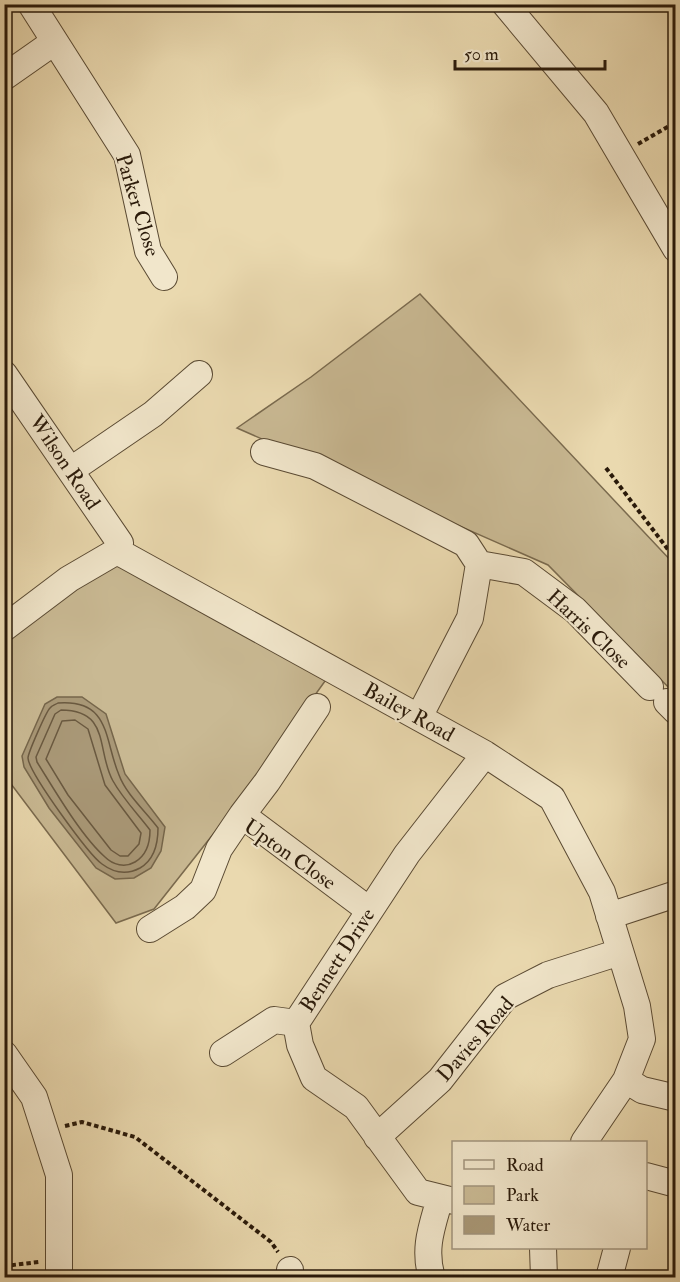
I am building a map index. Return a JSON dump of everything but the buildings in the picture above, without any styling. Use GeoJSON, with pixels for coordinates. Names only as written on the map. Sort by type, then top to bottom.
{"type":"FeatureCollection","features":[{"type":"Feature","properties":{"kind":"street","name":"Parker Close"},"geometry":{"type":"LineString","coordinates":[[31,4],[127,155],[148,251],[164,277]]}},
{"type":"Feature","properties":{"kind":"street"},"geometry":{"type":"LineString","coordinates":[[505,4],[596,113],[622,154],[675,249]]}},
{"type":"Feature","properties":{"kind":"street"},"geometry":{"type":"LineString","coordinates":[[4,77],[54,42]]}},
{"type":"Feature","properties":{"kind":"street","name":"Wilson Road"},"geometry":{"type":"LineString","coordinates":[[4,374],[120,543],[117,551]]}},
{"type":"Feature","properties":{"kind":"street"},"geometry":{"type":"LineString","coordinates":[[70,470],[153,414],[199,374]]}},
{"type":"Feature","properties":{"kind":"street"},"geometry":{"type":"LineString","coordinates":[[264,452],[315,466],[466,544],[479,564],[470,618],[419,717]]}},
{"type":"Feature","properties":{"kind":"street"},"geometry":{"type":"LineString","coordinates":[[4,628],[69,579],[117,551]]}},
{"type":"Feature","properties":{"kind":"street","name":"Bailey Road"},"geometry":{"type":"LineString","coordinates":[[117,551],[485,754],[552,798],[603,892],[637,1006],[642,1039],[626,1080],[594,1138]]}},
{"type":"Feature","properties":{"kind":"street","name":"Harris Close"},"geometry":{"type":"LineString","coordinates":[[479,564],[524,572],[575,610],[664,700]]}},
{"type":"Feature","properties":{"kind":"street"},"geometry":{"type":"LineString","coordinates":[[242,815],[317,707]]}},
{"type":"Feature","properties":{"kind":"street","name":"Bennett Drive"},"geometry":{"type":"LineString","coordinates":[[447,1200],[418,1192],[356,1107],[314,1078],[300,1045],[296,1023],[407,854],[485,754]]}},
{"type":"Feature","properties":{"kind":"street","name":"Upton Close"},"geometry":{"type":"LineString","coordinates":[[150,929],[185,907],[203,890],[219,849],[242,815],[369,910]]}},
{"type":"Feature","properties":{"kind":"street"},"geometry":{"type":"LineString","coordinates":[[609,916],[675,894]]}},
{"type":"Feature","properties":{"kind":"street","name":"Davies Road"},"geometry":{"type":"LineString","coordinates":[[377,1137],[440,1080],[505,997],[548,975],[620,952]]}},
{"type":"Feature","properties":{"kind":"street"},"geometry":{"type":"LineString","coordinates":[[223,1053],[274,1020],[296,1023]]}},
{"type":"Feature","properties":{"kind":"street"},"geometry":{"type":"LineString","coordinates":[[4,1054],[34,1097],[59,1175],[60,1269]]}},
{"type":"Feature","properties":{"kind":"street"},"geometry":{"type":"LineString","coordinates":[[626,1080],[642,1090],[675,1098]]}},
{"type":"Feature","properties":{"kind":"street"},"geometry":{"type":"LineString","coordinates":[[432,1278],[426,1260],[430,1233],[447,1200]]}},
{"type":"Feature","properties":{"kind":"street"},"geometry":{"type":"LineString","coordinates":[[543,1249],[544,1278]]}},
{"type":"Feature","properties":{"kind":"street"},"geometry":{"type":"LineString","coordinates":[[609,1278],[616,1249]]}},
{"type":"Feature","properties":{"kind":"path"},"geometry":{"type":"LineString","coordinates":[[622,154],[675,122]]}},
{"type":"Feature","properties":{"kind":"path"},"geometry":{"type":"LineString","coordinates":[[606,468],[675,560]]}},
{"type":"Feature","properties":{"kind":"path"},"geometry":{"type":"LineString","coordinates":[[45,1131],[82,1122],[135,1137],[271,1242],[289,1274]]}},
{"type":"Feature","properties":{"kind":"path"},"geometry":{"type":"LineString","coordinates":[[4,1266],[60,1269]]}},
{"type":"Feature","properties":{"kind":"green space"},"geometry":{"type":"Polygon","coordinates":[[[420,294],[675,565],[675,694],[548,565],[237,428],[311,377],[420,294]]]}},
{"type":"Feature","properties":{"kind":"green space"},"geometry":{"type":"Polygon","coordinates":[[[117,551],[333,670],[233,809],[154,909],[116,923],[5,776],[5,628],[117,551]]]}},
{"type":"Feature","properties":{"kind":"water"},"geometry":{"type":"Polygon","coordinates":[[[57,697],[82,697],[106,714],[125,774],[165,827],[161,851],[151,868],[134,878],[115,879],[96,868],[49,808],[24,767],[22,756],[45,704],[57,697]]]}}]}
